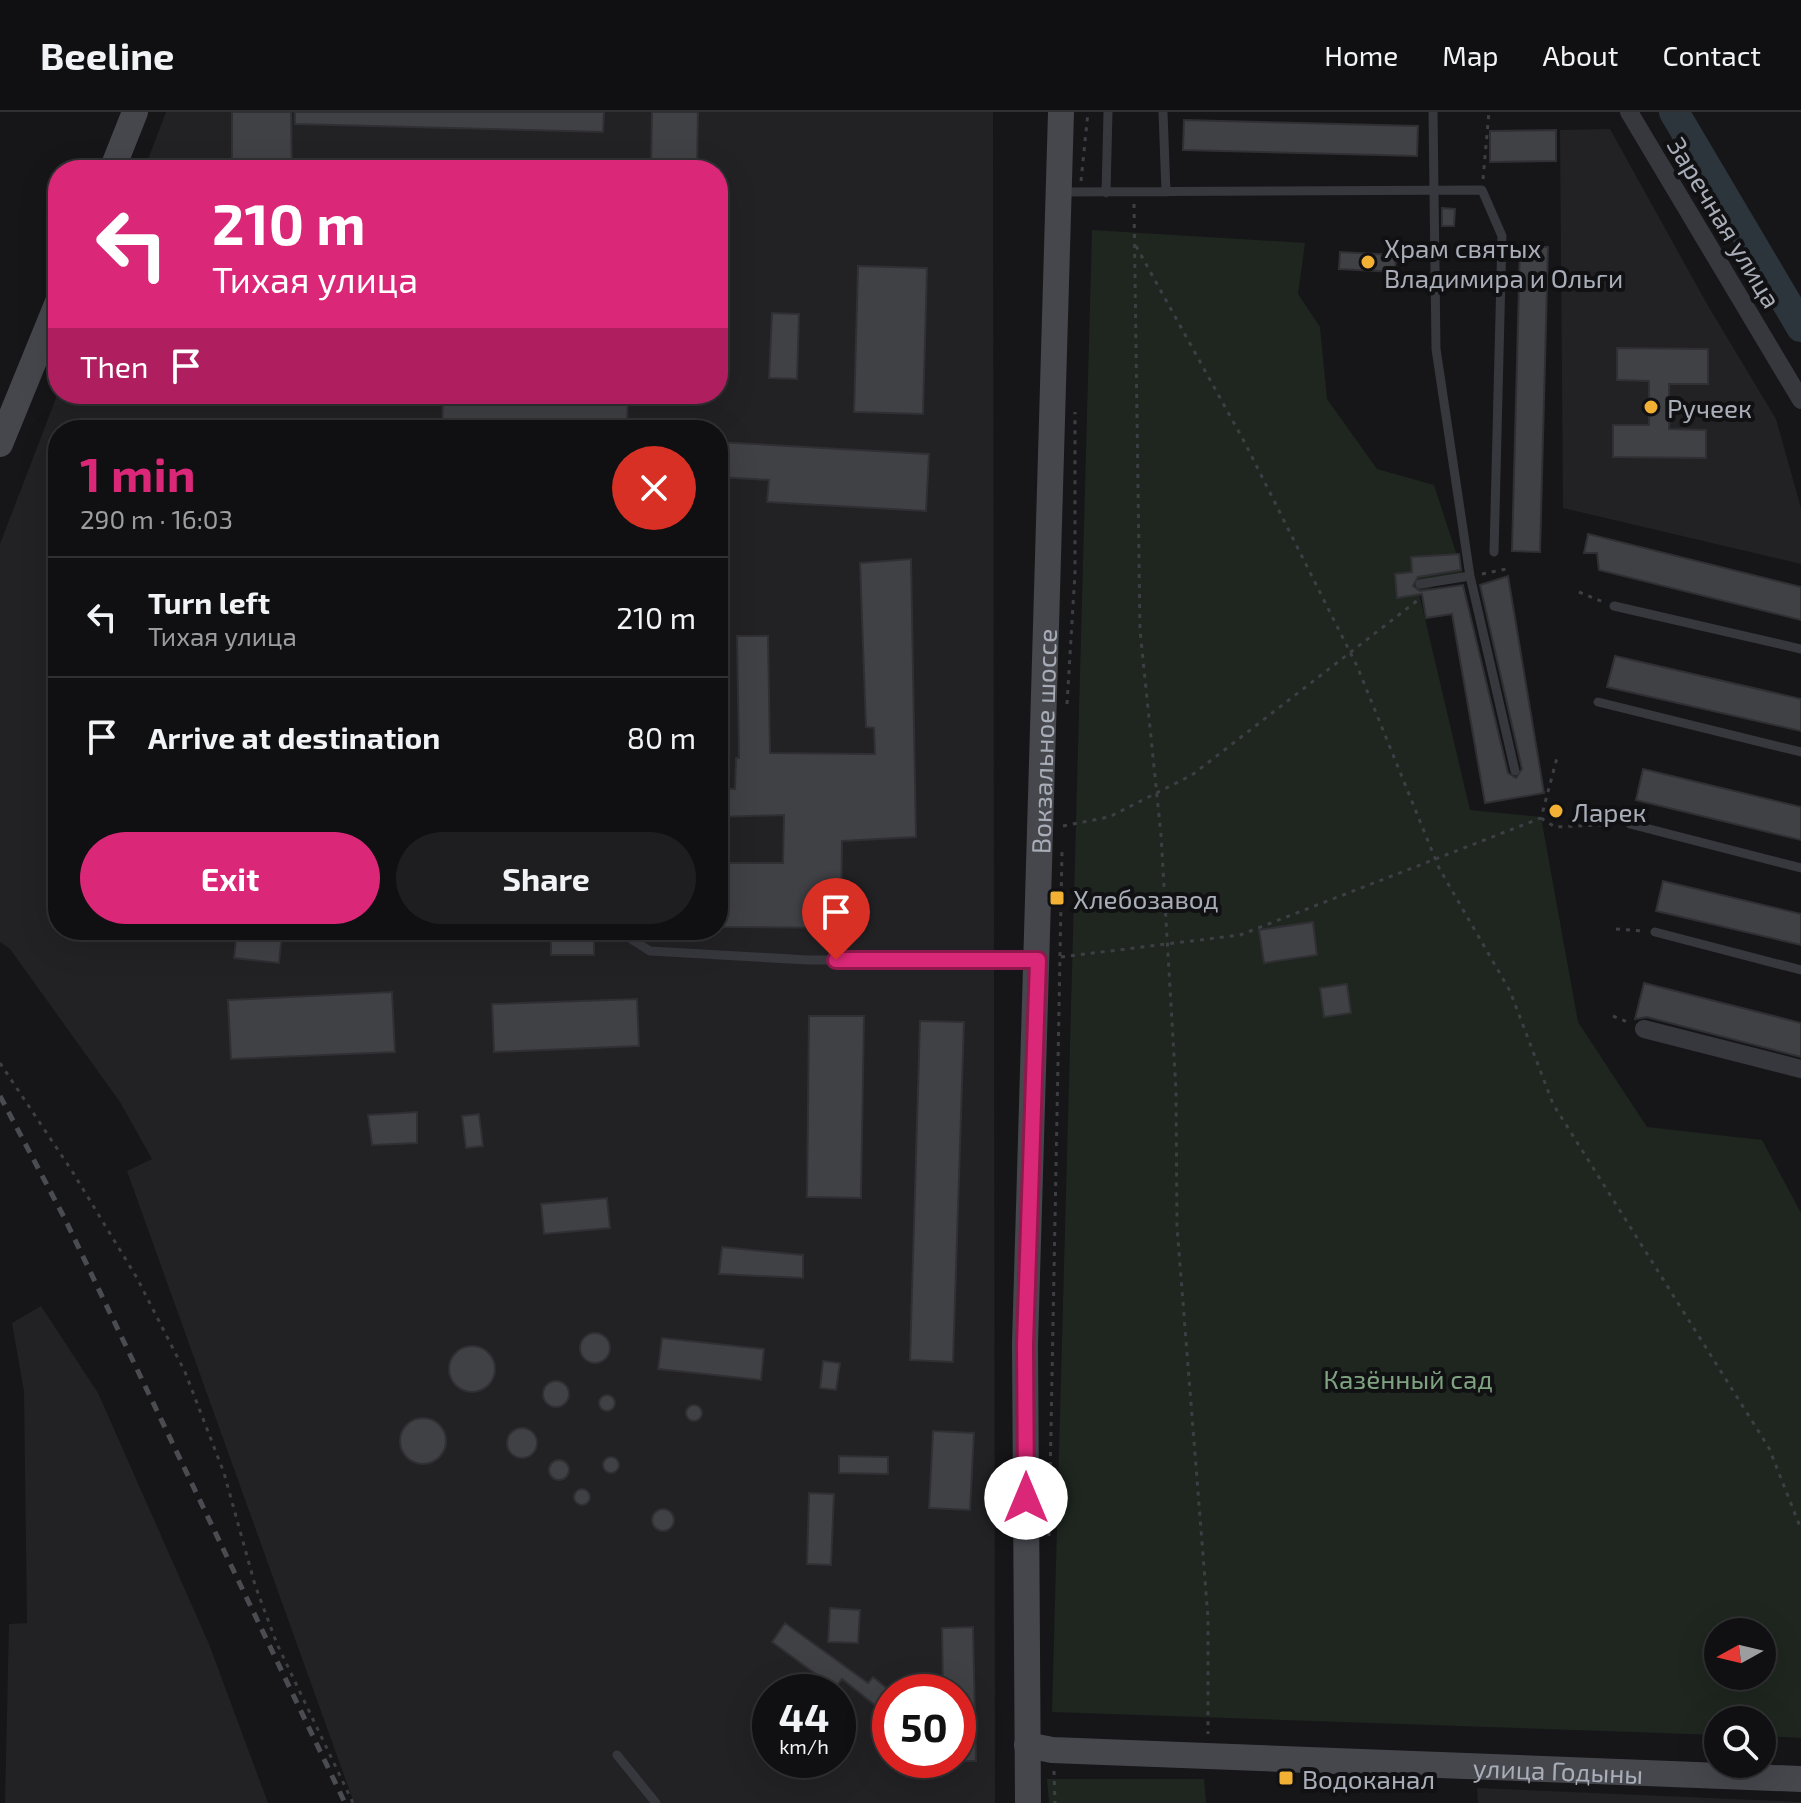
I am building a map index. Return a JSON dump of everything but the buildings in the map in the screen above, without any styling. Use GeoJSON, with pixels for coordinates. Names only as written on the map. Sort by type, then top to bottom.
{"type":"FeatureCollection","features":[{"type":"Feature","properties":{"kind":"main road"},"geometry":{"type":"LineString","coordinates":[[116,160],[135,112]]}},
{"type":"Feature","properties":{"kind":"main road","name":"Вокзальное шоссе"},"geometry":{"type":"LineString","coordinates":[[1028,1803],[1040,1748],[1025,1344],[1049,959],[1069,192],[1061,112]]}},
{"type":"Feature","properties":{"kind":"main road"},"geometry":{"type":"LineString","coordinates":[[0,444],[48,326]]}},
{"type":"Feature","properties":{"kind":"main road","name":"улица Годыны"},"geometry":{"type":"LineString","coordinates":[[1040,1748],[1801,1779]]}},
{"type":"Feature","properties":{"kind":"street","name":"Заречная улица"},"geometry":{"type":"LineString","coordinates":[[1629,112],[1801,400]]}},
{"type":"Feature","properties":{"kind":"street"},"geometry":{"type":"LineString","coordinates":[[1644,1029],[1801,1069]]}},
{"type":"Feature","properties":{"kind":"lane"},"geometry":{"type":"LineString","coordinates":[[1106,193],[1108,112]]}},
{"type":"Feature","properties":{"kind":"lane"},"geometry":{"type":"LineString","coordinates":[[1163,112],[1166,192]]}},
{"type":"Feature","properties":{"kind":"lane"},"geometry":{"type":"LineString","coordinates":[[1433,112],[1436,349],[1470,576],[1515,771]]}},
{"type":"Feature","properties":{"kind":"lane"},"geometry":{"type":"LineString","coordinates":[[1069,192],[1482,190],[1502,236],[1494,552]]}},
{"type":"Feature","properties":{"kind":"lane"},"geometry":{"type":"LineString","coordinates":[[1420,584],[1470,576]]}},
{"type":"Feature","properties":{"kind":"lane"},"geometry":{"type":"LineString","coordinates":[[1614,606],[1801,649]]}},
{"type":"Feature","properties":{"kind":"lane"},"geometry":{"type":"LineString","coordinates":[[1598,702],[1801,752]]}},
{"type":"Feature","properties":{"kind":"lane"},"geometry":{"type":"LineString","coordinates":[[1630,824],[1801,868]]}},
{"type":"Feature","properties":{"kind":"lane"},"geometry":{"type":"LineString","coordinates":[[1655,932],[1801,970]]}},
{"type":"Feature","properties":{"kind":"lane"},"geometry":{"type":"LineString","coordinates":[[632,940],[650,951],[808,960],[1049,959]]}},
{"type":"Feature","properties":{"kind":"lane"},"geometry":{"type":"LineString","coordinates":[[617,1755],[656,1803]]}},
{"type":"Feature","properties":{"kind":"path"},"geometry":{"type":"LineString","coordinates":[[1069,192],[1087,156],[1088,112]]}},
{"type":"Feature","properties":{"kind":"path"},"geometry":{"type":"LineString","coordinates":[[1482,190],[1489,112]]}},
{"type":"Feature","properties":{"kind":"path"},"geometry":{"type":"LineString","coordinates":[[1134,194],[1140,630],[1157,793],[1176,1090],[1177,1227],[1208,1618],[1208,1754]]}},
{"type":"Feature","properties":{"kind":"path"},"geometry":{"type":"LineString","coordinates":[[1134,242],[1245,443],[1349,651],[1435,859],[1510,991],[1553,1104],[1769,1448],[1801,1529]]}},
{"type":"Feature","properties":{"kind":"path"},"geometry":{"type":"LineString","coordinates":[[1066,711],[1075,573],[1075,403]]}},
{"type":"Feature","properties":{"kind":"path"},"geometry":{"type":"LineString","coordinates":[[1470,576],[1506,569]]}},
{"type":"Feature","properties":{"kind":"path"},"geometry":{"type":"LineString","coordinates":[[1063,826],[1109,817],[1192,775],[1418,600],[1420,584]]}},
{"type":"Feature","properties":{"kind":"path"},"geometry":{"type":"LineString","coordinates":[[1579,592],[1614,606]]}},
{"type":"Feature","properties":{"kind":"path"},"geometry":{"type":"LineString","coordinates":[[1541,818],[1558,754]]}},
{"type":"Feature","properties":{"kind":"path"},"geometry":{"type":"LineString","coordinates":[[1049,1545],[1049,959],[1063,812]]}},
{"type":"Feature","properties":{"kind":"path"},"geometry":{"type":"LineString","coordinates":[[1049,959],[1240,935],[1541,818]]}},
{"type":"Feature","properties":{"kind":"path"},"geometry":{"type":"LineString","coordinates":[[1541,818],[1555,827],[1630,824]]}},
{"type":"Feature","properties":{"kind":"path"},"geometry":{"type":"LineString","coordinates":[[1616,929],[1655,932]]}},
{"type":"Feature","properties":{"kind":"path"},"geometry":{"type":"LineString","coordinates":[[0,1063],[65,1160],[129,1265],[185,1372],[224,1473],[255,1585],[277,1644],[353,1803]]}},
{"type":"Feature","properties":{"kind":"path"},"geometry":{"type":"LineString","coordinates":[[1040,1748],[1055,1803]]}},
{"type":"Feature","properties":{"kind":"shaded area"},"geometry":{"type":"Polygon","coordinates":[[[166,112],[993,112],[995,1803],[354,1803],[127,1171],[152,1159],[120,1102],[10,949],[0,942],[0,544],[54,404],[728,404],[728,160],[148,160],[166,112]]]}},
{"type":"Feature","properties":{"kind":"shaded area"},"geometry":{"type":"Polygon","coordinates":[[[1610,129],[1707,304],[1776,419],[1801,508],[1801,564],[1563,508],[1560,130],[1610,129]]]}},
{"type":"Feature","properties":{"kind":"shaded area"},"geometry":{"type":"Polygon","coordinates":[[[41,1306],[98,1393],[209,1644],[268,1803],[5,1803],[9,1624],[27,1623],[24,1391],[12,1323],[41,1306]]]}},
{"type":"Feature","properties":{"kind":"shaded area","name":"Водоканал"},"geometry":{"type":"Polygon","coordinates":[[[1477,1788],[1801,1802],[1801,1803],[1478,1803],[1477,1788]]]}},
{"type":"Feature","properties":{"kind":"green space","name":"Казённый сад"},"geometry":{"type":"Polygon","coordinates":[[[1092,230],[1305,243],[1298,294],[1320,327],[1327,399],[1377,469],[1434,485],[1463,574],[1419,593],[1470,810],[1541,817],[1578,1022],[1647,1127],[1762,1140],[1801,1213],[1801,1738],[1776,1737],[1776,1706],[1704,1706],[1704,1735],[1052,1712],[1092,230]]]}},
{"type":"Feature","properties":{"kind":"green space"},"geometry":{"type":"Polygon","coordinates":[[[1047,1779],[1204,1779],[1206,1803],[1049,1803],[1047,1779]]]}},
{"type":"Feature","properties":{"kind":"waterway"},"geometry":{"type":"LineString","coordinates":[[1674,112],[1801,327]]}},
{"type":"Feature","properties":{"kind":"railway"},"geometry":{"type":"LineString","coordinates":[[0,1096],[65,1219],[345,1803]]}},
{"type":"Feature","properties":{"kind":"place","name":"Храм святых Владимира и Ольги"},"geometry":{"type":"Point","coordinates":[1368,262]}},
{"type":"Feature","properties":{"kind":"place","name":"Ручеек"},"geometry":{"type":"Point","coordinates":[1651,407]}},
{"type":"Feature","properties":{"kind":"place","name":"Ларек"},"geometry":{"type":"Point","coordinates":[1556,811]}},
{"type":"Feature","properties":{"kind":"place","name":"Хлебозавод"},"geometry":{"type":"Point","coordinates":[1057,898]}},
{"type":"Feature","properties":{"kind":"place","name":"Водоканал"},"geometry":{"type":"Point","coordinates":[1286,1778]}},
{"type":"Feature","properties":{"kind":"route"},"geometry":{"type":"LineString","coordinates":[[836,960],[1038,960],[1025,1344],[1026,1498]]}}]}
